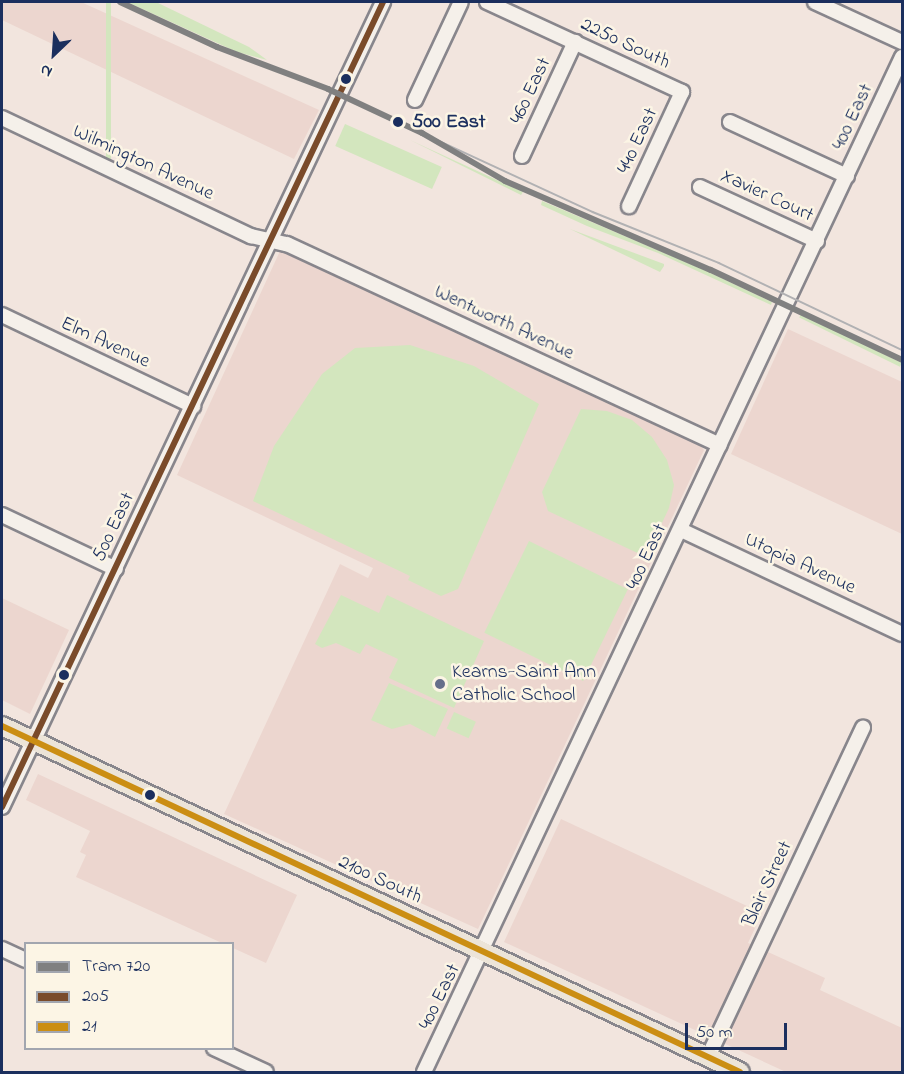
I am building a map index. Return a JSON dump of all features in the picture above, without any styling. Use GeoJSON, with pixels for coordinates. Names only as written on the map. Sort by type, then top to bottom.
{"type":"FeatureCollection","features":[{"type":"Feature","properties":{"kind":"main road","name":"2100 South"},"geometry":{"type":"LineString","coordinates":[[2,726],[740,1072]]}},
{"type":"Feature","properties":{"kind":"street","name":"500 East"},"geometry":{"type":"LineString","coordinates":[[2,807],[383,2]]}},
{"type":"Feature","properties":{"kind":"street"},"geometry":{"type":"LineString","coordinates":[[415,100],[461,2]]}},
{"type":"Feature","properties":{"kind":"street","name":"2250 South"},"geometry":{"type":"LineString","coordinates":[[487,2],[682,92]]}},
{"type":"Feature","properties":{"kind":"street"},"geometry":{"type":"LineString","coordinates":[[815,2],[903,42]]}},
{"type":"Feature","properties":{"kind":"street","name":"460 East"},"geometry":{"type":"LineString","coordinates":[[522,156],[575,42]]}},
{"type":"Feature","properties":{"kind":"street","name":"400 East"},"geometry":{"type":"LineString","coordinates":[[424,1072],[483,952],[903,57]]}},
{"type":"Feature","properties":{"kind":"street","name":"440 East"},"geometry":{"type":"LineString","coordinates":[[629,206],[682,92]]}},
{"type":"Feature","properties":{"kind":"street","name":"Wilmington Avenue"},"geometry":{"type":"LineString","coordinates":[[2,118],[251,236],[270,240]]}},
{"type":"Feature","properties":{"kind":"street"},"geometry":{"type":"LineString","coordinates":[[730,122],[847,176]]}},
{"type":"Feature","properties":{"kind":"street","name":"Xavier Court"},"geometry":{"type":"LineString","coordinates":[[700,187],[817,241]]}},
{"type":"Feature","properties":{"kind":"street","name":"Wentworth Avenue"},"geometry":{"type":"LineString","coordinates":[[270,240],[287,244],[720,445]]}},
{"type":"Feature","properties":{"kind":"street","name":"Elm Avenue"},"geometry":{"type":"LineString","coordinates":[[2,315],[193,405]]}},
{"type":"Feature","properties":{"kind":"street"},"geometry":{"type":"LineString","coordinates":[[2,515],[116,569]]}},
{"type":"Feature","properties":{"kind":"street","name":"Utopia Avenue"},"geometry":{"type":"LineString","coordinates":[[681,530],[903,634]]}},
{"type":"Feature","properties":{"kind":"street","name":"Blair Street"},"geometry":{"type":"LineString","coordinates":[[708,1058],[863,728]]}},
{"type":"Feature","properties":{"kind":"street"},"geometry":{"type":"LineString","coordinates":[[2,949],[24,959]]}},
{"type":"Feature","properties":{"kind":"street"},"geometry":{"type":"LineString","coordinates":[[218,1050],[266,1072]]}},
{"type":"Feature","properties":{"kind":"shaded area"},"geometry":{"type":"Polygon","coordinates":[[[2,2],[81,2],[319,110],[294,159],[2,20],[2,2]]]}},
{"type":"Feature","properties":{"kind":"shaded area","name":"Kearns-Saint Ann Catholic School"},"geometry":{"type":"Polygon","coordinates":[[[280,251],[699,444],[704,450],[478,929],[224,814],[340,564],[368,578],[373,568],[177,475],[280,251]]]}},
{"type":"Feature","properties":{"kind":"shaded area"},"geometry":{"type":"Polygon","coordinates":[[[788,329],[902,382],[902,534],[731,454],[788,329]]]}},
{"type":"Feature","properties":{"kind":"shaded area"},"geometry":{"type":"Polygon","coordinates":[[[2,598],[69,630],[30,714],[2,700],[2,598]]]}},
{"type":"Feature","properties":{"kind":"shaded area"},"geometry":{"type":"Polygon","coordinates":[[[38,774],[297,895],[266,963],[234,948],[234,942],[220,942],[76,877],[86,855],[80,852],[90,831],[26,800],[38,774]]]}},
{"type":"Feature","properties":{"kind":"shaded area"},"geometry":{"type":"Polygon","coordinates":[[[561,819],[762,913],[748,943],[825,978],[820,990],[902,1028],[902,1072],[786,1072],[504,942],[561,819]]]}},
{"type":"Feature","properties":{"kind":"green space"},"geometry":{"type":"Polygon","coordinates":[[[106,2],[111,2],[111,170],[106,170],[106,2]]]}},
{"type":"Feature","properties":{"kind":"green space"},"geometry":{"type":"Polygon","coordinates":[[[127,2],[156,2],[249,47],[267,60],[237,52],[127,2]]]}},
{"type":"Feature","properties":{"kind":"green space"},"geometry":{"type":"Polygon","coordinates":[[[345,124],[442,167],[432,189],[335,146],[345,124]]]}},
{"type":"Feature","properties":{"kind":"green space"},"geometry":{"type":"Polygon","coordinates":[[[410,140],[523,192],[521,195],[410,140]]]}},
{"type":"Feature","properties":{"kind":"green space"},"geometry":{"type":"Polygon","coordinates":[[[542,201],[700,268],[772,302],[771,305],[658,253],[587,226],[541,205],[542,201]]]}},
{"type":"Feature","properties":{"kind":"green space"},"geometry":{"type":"Polygon","coordinates":[[[570,229],[664,264],[664,266],[660,272],[570,229]]]}},
{"type":"Feature","properties":{"kind":"green space"},"geometry":{"type":"Polygon","coordinates":[[[801,314],[902,363],[900,367],[799,318],[801,314]]]}},
{"type":"Feature","properties":{"kind":"green space"},"geometry":{"type":"Polygon","coordinates":[[[410,345],[474,366],[539,404],[458,589],[441,596],[408,580],[410,576],[253,501],[274,446],[322,374],[355,348],[410,345]]]}},
{"type":"Feature","properties":{"kind":"green space"},"geometry":{"type":"Polygon","coordinates":[[[581,409],[607,411],[632,420],[652,437],[667,460],[674,485],[669,508],[646,557],[548,511],[542,492],[581,409]]]}},
{"type":"Feature","properties":{"kind":"green space"},"geometry":{"type":"Polygon","coordinates":[[[529,541],[628,589],[583,681],[484,633],[529,541]]]}},
{"type":"Feature","properties":{"kind":"green space"},"geometry":{"type":"Polygon","coordinates":[[[341,595],[379,613],[387,595],[484,641],[454,708],[389,678],[398,659],[366,644],[360,654],[336,643],[322,648],[315,644],[341,595]]]}},
{"type":"Feature","properties":{"kind":"green space"},"geometry":{"type":"Polygon","coordinates":[[[389,683],[448,709],[435,737],[410,724],[392,729],[371,720],[389,683]]]}},
{"type":"Feature","properties":{"kind":"green space"},"geometry":{"type":"Polygon","coordinates":[[[454,712],[476,722],[469,738],[447,728],[454,712]]]}},
{"type":"Feature","properties":{"kind":"tram line","name":"720"},"geometry":{"type":"LineString","coordinates":[[120,2],[217,47],[328,89],[422,133],[505,181],[711,270],[902,360]]}},
{"type":"Feature","properties":{"kind":"tram line"},"geometry":{"type":"LineString","coordinates":[[422,133],[593,212],[719,263],[902,350]]}},
{"type":"Feature","properties":{"kind":"transit line","name":"205"},"geometry":{"type":"LineString","coordinates":[[2,807],[383,2]]}},
{"type":"Feature","properties":{"kind":"transit line","name":"21"},"geometry":{"type":"LineString","coordinates":[[2,726],[740,1072]]}},
{"type":"Feature","properties":{"kind":"place","name":"500 East"},"geometry":{"type":"Point","coordinates":[398,122]}},
{"type":"Feature","properties":{"kind":"place","name":"Kearns-Saint Ann Catholic School"},"geometry":{"type":"Point","coordinates":[440,684]}}]}
